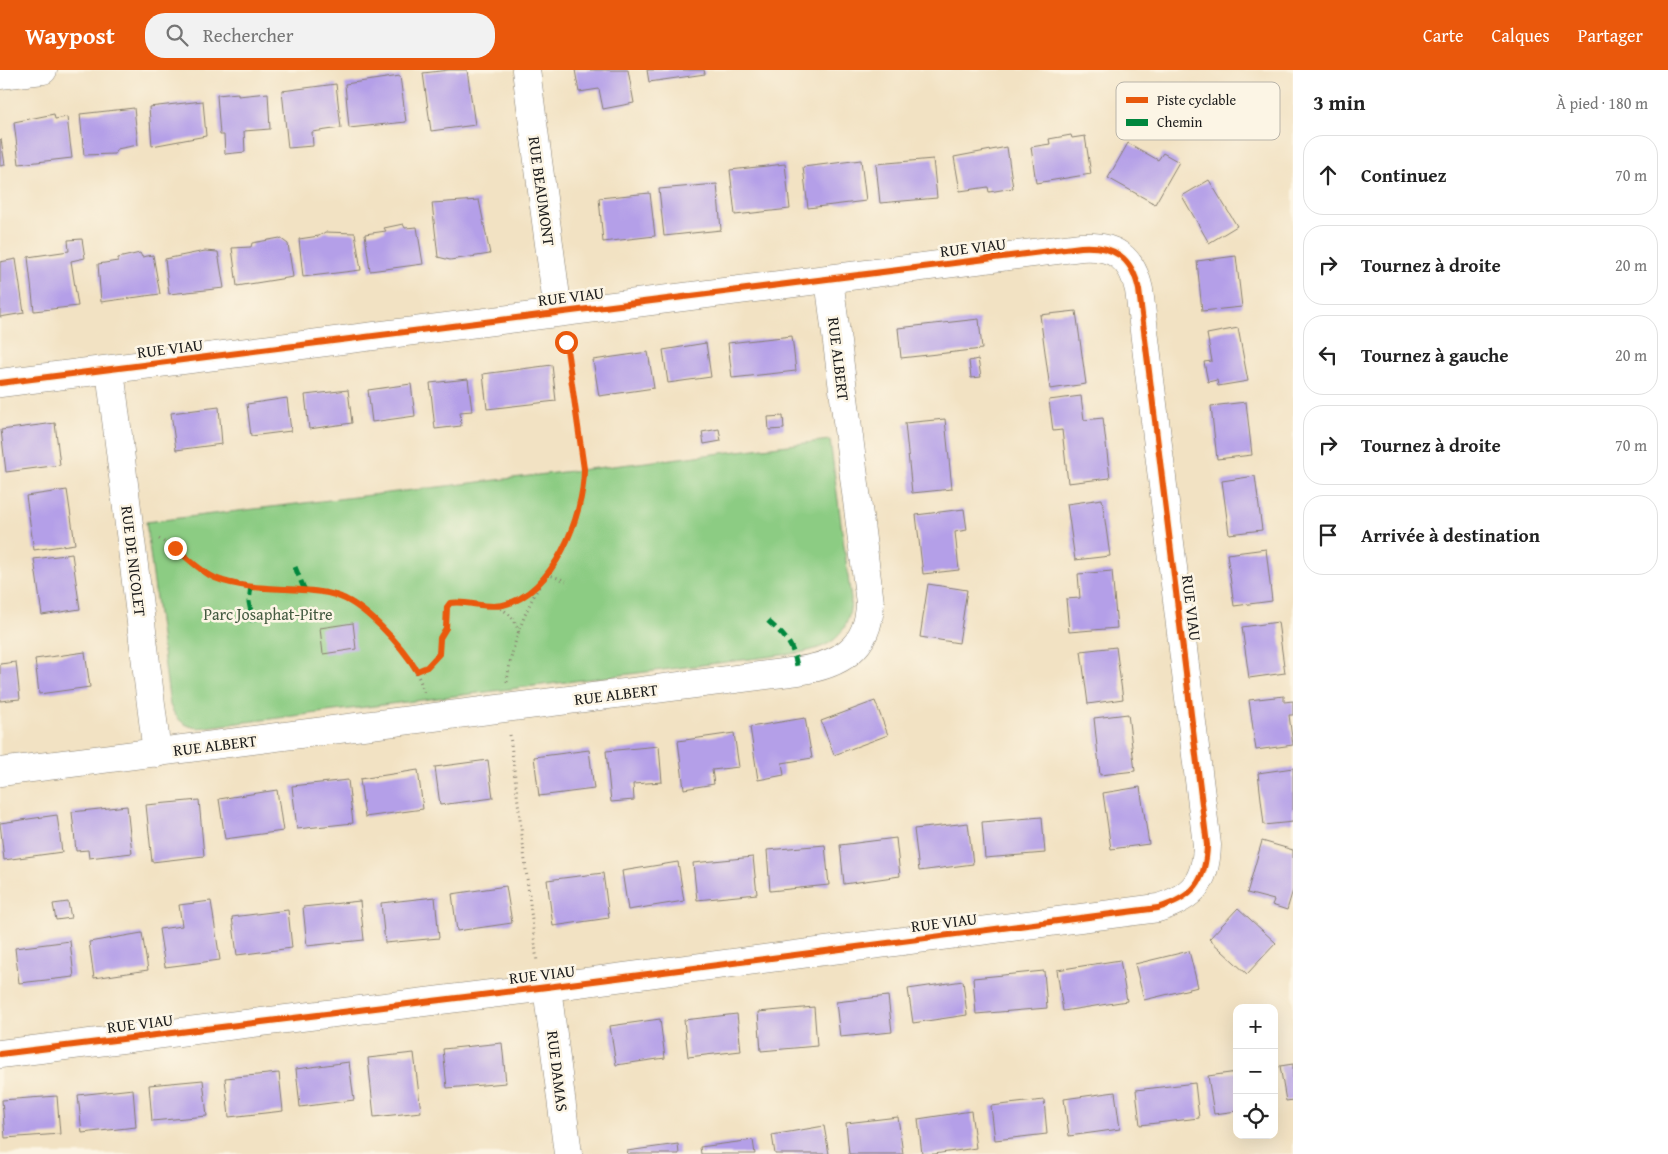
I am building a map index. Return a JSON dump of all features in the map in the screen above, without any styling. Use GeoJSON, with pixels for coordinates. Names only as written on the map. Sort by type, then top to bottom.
{"type":"FeatureCollection","features":[{"type":"Feature","properties":{"kind":"street"},"geometry":{"type":"LineString","coordinates":[[0,75],[43,70]]}},
{"type":"Feature","properties":{"kind":"street","name":"RUE BEAUMONT"},"geometry":{"type":"LineString","coordinates":[[526,70],[561,322]]}},
{"type":"Feature","properties":{"kind":"street","name":"RUE VIAU"},"geometry":{"type":"LineString","coordinates":[[0,383],[561,322],[829,279],[1092,246],[1102,247],[1118,254],[1127,262],[1139,290],[1206,833],[1206,855],[1202,877],[1197,885],[1184,898],[1158,908],[542,977],[0,1054]]}},
{"type":"Feature","properties":{"kind":"street","name":"RUE ALBERT"},"geometry":{"type":"LineString","coordinates":[[0,772],[807,670],[824,667],[845,656],[859,641],[867,628],[870,618],[870,603],[829,279]]}},
{"type":"Feature","properties":{"kind":"street","name":"RUE DE NICOLET"},"geometry":{"type":"LineString","coordinates":[[110,370],[157,753]]}},
{"type":"Feature","properties":{"kind":"street","name":"RUE DAMAS"},"geometry":{"type":"LineString","coordinates":[[542,977],[568,1154]]}},
{"type":"Feature","properties":{"kind":"path"},"geometry":{"type":"LineString","coordinates":[[417,671],[427,667],[439,654],[440,638],[446,628],[447,607],[450,603],[496,605],[518,599],[534,590],[548,574],[568,538],[584,476],[561,322]]}},
{"type":"Feature","properties":{"kind":"path"},"geometry":{"type":"LineString","coordinates":[[155,536],[216,578],[255,587],[335,594],[350,600],[377,623],[412,662],[426,699]]}},
{"type":"Feature","properties":{"kind":"path"},"geometry":{"type":"LineString","coordinates":[[548,574],[566,581]]}},
{"type":"Feature","properties":{"kind":"path"},"geometry":{"type":"LineString","coordinates":[[506,688],[512,651],[530,602],[543,580]]}},
{"type":"Feature","properties":{"kind":"path"},"geometry":{"type":"LineString","coordinates":[[496,605],[511,615],[517,625],[519,635]]}},
{"type":"Feature","properties":{"kind":"path"},"geometry":{"type":"LineString","coordinates":[[509,727],[542,977]]}},
{"type":"Feature","properties":{"kind":"green space","name":"Parc Josaphat-Pitre"},"geometry":{"type":"Polygon","coordinates":[[[830,440],[851,599],[850,612],[842,631],[836,638],[820,647],[798,653],[198,728],[188,726],[181,721],[170,705],[146,522],[830,440]]]}},
{"type":"Feature","properties":{"kind":"building"},"geometry":{"type":"Polygon","coordinates":[[[467,70],[475,125],[431,131],[423,73],[467,70]]]}},
{"type":"Feature","properties":{"kind":"building"},"geometry":{"type":"Polygon","coordinates":[[[575,70],[628,70],[634,103],[603,109],[599,89],[579,92],[575,70]]]}},
{"type":"Feature","properties":{"kind":"building"},"geometry":{"type":"Polygon","coordinates":[[[647,70],[704,70],[705,74],[649,82],[647,70]]]}},
{"type":"Feature","properties":{"kind":"building"},"geometry":{"type":"Polygon","coordinates":[[[400,76],[406,122],[349,128],[345,84],[400,76]]]}},
{"type":"Feature","properties":{"kind":"building"},"geometry":{"type":"Polygon","coordinates":[[[336,84],[341,128],[312,132],[313,146],[288,148],[282,91],[336,84]]]}},
{"type":"Feature","properties":{"kind":"building"},"geometry":{"type":"Polygon","coordinates":[[[238,93],[238,96],[268,93],[270,129],[244,131],[245,152],[225,154],[224,135],[220,135],[217,95],[238,93]]]}},
{"type":"Feature","properties":{"kind":"building"},"geometry":{"type":"Polygon","coordinates":[[[203,101],[206,136],[152,146],[149,107],[203,101]]]}},
{"type":"Feature","properties":{"kind":"building"},"geometry":{"type":"Polygon","coordinates":[[[134,108],[138,145],[117,149],[114,154],[84,155],[80,114],[134,108]]]}},
{"type":"Feature","properties":{"kind":"building"},"geometry":{"type":"Polygon","coordinates":[[[54,114],[55,119],[67,117],[72,158],[19,164],[14,122],[54,114]]]}},
{"type":"Feature","properties":{"kind":"building"},"geometry":{"type":"Polygon","coordinates":[[[1071,135],[1072,138],[1085,136],[1091,174],[1036,183],[1031,147],[1050,144],[1049,139],[1071,135]]]}},
{"type":"Feature","properties":{"kind":"building"},"geometry":{"type":"Polygon","coordinates":[[[0,140],[5,165],[0,166],[0,140]]]}},
{"type":"Feature","properties":{"kind":"building"},"geometry":{"type":"Polygon","coordinates":[[[1128,143],[1158,160],[1163,153],[1179,162],[1155,204],[1108,178],[1128,143]]]}},
{"type":"Feature","properties":{"kind":"building"},"geometry":{"type":"Polygon","coordinates":[[[1007,147],[1013,188],[989,192],[988,187],[960,191],[954,157],[1007,147]]]}},
{"type":"Feature","properties":{"kind":"building"},"geometry":{"type":"Polygon","coordinates":[[[933,159],[937,198],[880,203],[876,164],[933,159]]]}},
{"type":"Feature","properties":{"kind":"building"},"geometry":{"type":"Polygon","coordinates":[[[861,160],[866,201],[808,208],[803,167],[861,160]]]}},
{"type":"Feature","properties":{"kind":"building"},"geometry":{"type":"Polygon","coordinates":[[[785,164],[790,209],[735,215],[730,170],[785,164]]]}},
{"type":"Feature","properties":{"kind":"building"},"geometry":{"type":"Polygon","coordinates":[[[1209,180],[1237,226],[1209,243],[1182,196],[1209,180]]]}},
{"type":"Feature","properties":{"kind":"building"},"geometry":{"type":"Polygon","coordinates":[[[717,184],[721,230],[664,236],[659,189],[717,184]]]}},
{"type":"Feature","properties":{"kind":"building"},"geometry":{"type":"Polygon","coordinates":[[[650,193],[655,236],[603,242],[599,198],[650,193]]]}},
{"type":"Feature","properties":{"kind":"building"},"geometry":{"type":"Polygon","coordinates":[[[479,200],[490,254],[450,260],[438,257],[432,203],[479,200]]]}},
{"type":"Feature","properties":{"kind":"building"},"geometry":{"type":"Polygon","coordinates":[[[403,224],[405,228],[417,227],[423,264],[370,271],[365,234],[386,231],[384,228],[403,224]]]}},
{"type":"Feature","properties":{"kind":"building"},"geometry":{"type":"Polygon","coordinates":[[[325,232],[355,233],[361,270],[303,277],[299,239],[319,236],[325,232]]]}},
{"type":"Feature","properties":{"kind":"building"},"geometry":{"type":"Polygon","coordinates":[[[280,238],[288,244],[293,277],[237,286],[232,248],[251,247],[252,243],[280,238]]]}},
{"type":"Feature","properties":{"kind":"building"},"geometry":{"type":"Polygon","coordinates":[[[82,239],[85,258],[71,261],[78,306],[34,311],[28,257],[69,251],[68,240],[82,239]]]}},
{"type":"Feature","properties":{"kind":"building"},"geometry":{"type":"Polygon","coordinates":[[[205,251],[218,252],[224,288],[169,294],[165,259],[205,251]]]}},
{"type":"Feature","properties":{"kind":"building"},"geometry":{"type":"Polygon","coordinates":[[[140,253],[142,257],[153,255],[160,294],[101,302],[98,264],[118,261],[118,258],[140,253]]]}},
{"type":"Feature","properties":{"kind":"building"},"geometry":{"type":"Polygon","coordinates":[[[1236,256],[1242,307],[1202,311],[1197,261],[1236,256]]]}},
{"type":"Feature","properties":{"kind":"building"},"geometry":{"type":"Polygon","coordinates":[[[16,259],[24,313],[0,317],[0,262],[16,259]]]}},
{"type":"Feature","properties":{"kind":"building"},"geometry":{"type":"Polygon","coordinates":[[[1076,311],[1086,384],[1050,389],[1040,315],[1076,311]]]}},
{"type":"Feature","properties":{"kind":"building"},"geometry":{"type":"Polygon","coordinates":[[[979,319],[982,349],[901,358],[898,328],[979,319]]]}},
{"type":"Feature","properties":{"kind":"building"},"geometry":{"type":"Polygon","coordinates":[[[1238,328],[1248,381],[1218,386],[1217,380],[1208,382],[1204,362],[1212,361],[1207,334],[1238,328]]]}},
{"type":"Feature","properties":{"kind":"building"},"geometry":{"type":"Polygon","coordinates":[[[792,336],[796,371],[732,378],[728,343],[792,336]]]}},
{"type":"Feature","properties":{"kind":"building"},"geometry":{"type":"Polygon","coordinates":[[[706,343],[711,377],[668,383],[663,350],[706,343]]]}},
{"type":"Feature","properties":{"kind":"building"},"geometry":{"type":"Polygon","coordinates":[[[648,352],[654,388],[599,396],[593,360],[648,352]]]}},
{"type":"Feature","properties":{"kind":"building"},"geometry":{"type":"Polygon","coordinates":[[[978,359],[981,377],[971,378],[969,361],[978,359]]]}},
{"type":"Feature","properties":{"kind":"building"},"geometry":{"type":"Polygon","coordinates":[[[552,365],[556,401],[487,409],[483,374],[552,365]]]}},
{"type":"Feature","properties":{"kind":"building"},"geometry":{"type":"Polygon","coordinates":[[[468,379],[472,411],[460,412],[461,426],[435,429],[430,383],[468,379]]]}},
{"type":"Feature","properties":{"kind":"building"},"geometry":{"type":"Polygon","coordinates":[[[411,384],[415,416],[372,422],[368,390],[411,384]]]}},
{"type":"Feature","properties":{"kind":"building"},"geometry":{"type":"Polygon","coordinates":[[[348,390],[352,423],[309,429],[305,395],[348,390]]]}},
{"type":"Feature","properties":{"kind":"building"},"geometry":{"type":"Polygon","coordinates":[[[1081,396],[1084,420],[1103,418],[1110,478],[1068,483],[1062,430],[1053,431],[1049,400],[1081,396]]]}},
{"type":"Feature","properties":{"kind":"building"},"geometry":{"type":"Polygon","coordinates":[[[287,398],[291,431],[251,436],[247,404],[287,398]]]}},
{"type":"Feature","properties":{"kind":"building"},"geometry":{"type":"Polygon","coordinates":[[[1246,402],[1252,455],[1217,459],[1211,406],[1246,402]]]}},
{"type":"Feature","properties":{"kind":"building"},"geometry":{"type":"Polygon","coordinates":[[[219,407],[222,444],[176,450],[171,413],[219,407]]]}},
{"type":"Feature","properties":{"kind":"building"},"geometry":{"type":"Polygon","coordinates":[[[783,416],[784,429],[769,430],[768,417],[783,416]]]}},
{"type":"Feature","properties":{"kind":"building"},"geometry":{"type":"Polygon","coordinates":[[[945,419],[952,489],[912,493],[905,423],[945,419]]]}},
{"type":"Feature","properties":{"kind":"building"},"geometry":{"type":"Polygon","coordinates":[[[55,423],[60,465],[6,472],[1,430],[55,423]]]}},
{"type":"Feature","properties":{"kind":"building"},"geometry":{"type":"Polygon","coordinates":[[[719,429],[721,441],[704,444],[702,432],[719,429]]]}},
{"type":"Feature","properties":{"kind":"building"},"geometry":{"type":"Polygon","coordinates":[[[1255,476],[1262,530],[1229,534],[1222,481],[1255,476]]]}},
{"type":"Feature","properties":{"kind":"building"},"geometry":{"type":"Polygon","coordinates":[[[67,490],[75,544],[34,550],[26,496],[67,490]]]}},
{"type":"Feature","properties":{"kind":"building"},"geometry":{"type":"Polygon","coordinates":[[[1102,499],[1110,556],[1075,560],[1067,504],[1102,499]]]}},
{"type":"Feature","properties":{"kind":"building"},"geometry":{"type":"Polygon","coordinates":[[[964,509],[967,530],[955,532],[959,570],[923,574],[916,515],[964,509]]]}},
{"type":"Feature","properties":{"kind":"building"},"geometry":{"type":"Polygon","coordinates":[[[1266,549],[1272,601],[1234,606],[1227,554],[1266,549]]]}},
{"type":"Feature","properties":{"kind":"building"},"geometry":{"type":"Polygon","coordinates":[[[72,554],[80,609],[42,615],[34,559],[72,554]]]}},
{"type":"Feature","properties":{"kind":"building"},"geometry":{"type":"Polygon","coordinates":[[[1112,571],[1117,628],[1069,632],[1066,599],[1080,598],[1078,574],[1112,571]]]}},
{"type":"Feature","properties":{"kind":"building"},"geometry":{"type":"Polygon","coordinates":[[[928,584],[967,590],[959,643],[920,637],[928,584]]]}},
{"type":"Feature","properties":{"kind":"building"},"geometry":{"type":"Polygon","coordinates":[[[1278,622],[1285,673],[1249,678],[1242,627],[1278,622]]]}},
{"type":"Feature","properties":{"kind":"building"},"geometry":{"type":"Polygon","coordinates":[[[353,623],[356,649],[323,654],[320,628],[353,623]]]}},
{"type":"Feature","properties":{"kind":"building"},"geometry":{"type":"Polygon","coordinates":[[[1116,647],[1123,699],[1088,704],[1081,651],[1116,647]]]}},
{"type":"Feature","properties":{"kind":"building"},"geometry":{"type":"Polygon","coordinates":[[[85,652],[90,687],[39,694],[35,659],[85,652]]]}},
{"type":"Feature","properties":{"kind":"building"},"geometry":{"type":"Polygon","coordinates":[[[16,662],[20,699],[0,701],[0,664],[16,662]]]}},
{"type":"Feature","properties":{"kind":"building"},"geometry":{"type":"Polygon","coordinates":[[[1284,696],[1284,702],[1293,701],[1293,715],[1289,715],[1293,745],[1256,750],[1249,700],[1284,696]]]}},
{"type":"Feature","properties":{"kind":"building"},"geometry":{"type":"Polygon","coordinates":[[[875,701],[888,735],[834,755],[821,721],[875,701]]]}},
{"type":"Feature","properties":{"kind":"building"},"geometry":{"type":"Polygon","coordinates":[[[1128,714],[1135,771],[1100,775],[1094,718],[1128,714]]]}},
{"type":"Feature","properties":{"kind":"building"},"geometry":{"type":"Polygon","coordinates":[[[805,718],[812,758],[782,763],[784,775],[758,780],[750,727],[805,718]]]}},
{"type":"Feature","properties":{"kind":"building"},"geometry":{"type":"Polygon","coordinates":[[[734,733],[739,767],[712,770],[714,784],[684,789],[678,741],[734,733]]]}},
{"type":"Feature","properties":{"kind":"building"},"geometry":{"type":"Polygon","coordinates":[[[659,746],[662,782],[633,784],[634,800],[611,802],[606,751],[659,746]]]}},
{"type":"Feature","properties":{"kind":"building"},"geometry":{"type":"Polygon","coordinates":[[[589,750],[594,789],[539,796],[534,757],[589,750]]]}},
{"type":"Feature","properties":{"kind":"building"},"geometry":{"type":"Polygon","coordinates":[[[488,760],[493,798],[440,805],[435,767],[488,760]]]}},
{"type":"Feature","properties":{"kind":"building"},"geometry":{"type":"Polygon","coordinates":[[[1293,768],[1293,822],[1264,825],[1258,773],[1293,768]]]}},
{"type":"Feature","properties":{"kind":"building"},"geometry":{"type":"Polygon","coordinates":[[[418,770],[423,809],[365,817],[360,779],[418,770]]]}},
{"type":"Feature","properties":{"kind":"building"},"geometry":{"type":"Polygon","coordinates":[[[348,780],[353,823],[297,829],[292,786],[348,780]]]}},
{"type":"Feature","properties":{"kind":"building"},"geometry":{"type":"Polygon","coordinates":[[[1140,787],[1149,844],[1111,849],[1103,793],[1140,787]]]}},
{"type":"Feature","properties":{"kind":"building"},"geometry":{"type":"Polygon","coordinates":[[[277,790],[283,831],[225,839],[219,799],[277,790]]]}},
{"type":"Feature","properties":{"kind":"building"},"geometry":{"type":"Polygon","coordinates":[[[199,800],[204,856],[152,862],[146,805],[199,800]]]}},
{"type":"Feature","properties":{"kind":"building"},"geometry":{"type":"Polygon","coordinates":[[[127,806],[132,853],[89,858],[88,850],[76,851],[72,812],[127,806]]]}},
{"type":"Feature","properties":{"kind":"building"},"geometry":{"type":"Polygon","coordinates":[[[57,815],[62,852],[4,860],[0,823],[57,815]]]}},
{"type":"Feature","properties":{"kind":"building"},"geometry":{"type":"Polygon","coordinates":[[[1042,817],[1045,853],[985,858],[982,822],[1042,817]]]}},
{"type":"Feature","properties":{"kind":"building"},"geometry":{"type":"Polygon","coordinates":[[[968,823],[973,864],[919,871],[914,829],[968,823]]]}},
{"type":"Feature","properties":{"kind":"building"},"geometry":{"type":"Polygon","coordinates":[[[896,838],[900,876],[844,884],[840,845],[896,838]]]}},
{"type":"Feature","properties":{"kind":"building"},"geometry":{"type":"Polygon","coordinates":[[[1262,841],[1293,850],[1293,890],[1287,910],[1272,905],[1274,900],[1247,893],[1262,841]]]}},
{"type":"Feature","properties":{"kind":"building"},"geometry":{"type":"Polygon","coordinates":[[[825,845],[829,885],[770,891],[767,850],[825,845]]]}},
{"type":"Feature","properties":{"kind":"building"},"geometry":{"type":"Polygon","coordinates":[[[753,857],[757,894],[697,900],[693,863],[753,857]]]}},
{"type":"Feature","properties":{"kind":"building"},"geometry":{"type":"Polygon","coordinates":[[[678,862],[684,901],[628,910],[622,871],[678,862]]]}},
{"type":"Feature","properties":{"kind":"building"},"geometry":{"type":"Polygon","coordinates":[[[603,873],[609,918],[553,926],[547,880],[603,873]]]}},
{"type":"Feature","properties":{"kind":"building"},"geometry":{"type":"Polygon","coordinates":[[[506,886],[512,923],[457,931],[452,894],[506,886]]]}},
{"type":"Feature","properties":{"kind":"building"},"geometry":{"type":"Polygon","coordinates":[[[435,897],[439,938],[385,943],[381,903],[435,897]]]}},
{"type":"Feature","properties":{"kind":"building"},"geometry":{"type":"Polygon","coordinates":[[[211,901],[220,960],[165,967],[159,929],[182,926],[179,905],[211,901]]]}},
{"type":"Feature","properties":{"kind":"building"},"geometry":{"type":"Polygon","coordinates":[[[360,901],[364,940],[307,946],[303,907],[360,901]]]}},
{"type":"Feature","properties":{"kind":"building"},"geometry":{"type":"Polygon","coordinates":[[[68,902],[71,918],[56,920],[53,904],[68,902]]]}},
{"type":"Feature","properties":{"kind":"building"},"geometry":{"type":"Polygon","coordinates":[[[1238,908],[1276,943],[1247,974],[1209,939],[1238,908]]]}},
{"type":"Feature","properties":{"kind":"building"},"geometry":{"type":"Polygon","coordinates":[[[288,910],[292,948],[237,955],[232,917],[288,910]]]}},
{"type":"Feature","properties":{"kind":"building"},"geometry":{"type":"Polygon","coordinates":[[[142,933],[148,970],[94,978],[89,942],[142,933]]]}},
{"type":"Feature","properties":{"kind":"building"},"geometry":{"type":"Polygon","coordinates":[[[70,941],[74,977],[19,983],[15,948],[70,941]]]}},
{"type":"Feature","properties":{"kind":"building"},"geometry":{"type":"Polygon","coordinates":[[[1189,951],[1198,987],[1144,1000],[1135,964],[1189,951]]]}},
{"type":"Feature","properties":{"kind":"building"},"geometry":{"type":"Polygon","coordinates":[[[1120,960],[1127,1001],[1063,1011],[1057,970],[1120,960]]]}},
{"type":"Feature","properties":{"kind":"building"},"geometry":{"type":"Polygon","coordinates":[[[1044,971],[1047,1008],[976,1014],[973,978],[1044,971]]]}},
{"type":"Feature","properties":{"kind":"building"},"geometry":{"type":"Polygon","coordinates":[[[963,981],[967,1015],[913,1023],[908,989],[963,981]]]}},
{"type":"Feature","properties":{"kind":"building"},"geometry":{"type":"Polygon","coordinates":[[[888,996],[892,1032],[840,1037],[836,1002],[888,996]]]}},
{"type":"Feature","properties":{"kind":"building"},"geometry":{"type":"Polygon","coordinates":[[[814,1007],[817,1046],[761,1051],[758,1012],[814,1007]]]}},
{"type":"Feature","properties":{"kind":"building"},"geometry":{"type":"Polygon","coordinates":[[[737,1014],[741,1051],[688,1057],[684,1020],[737,1014]]]}},
{"type":"Feature","properties":{"kind":"building"},"geometry":{"type":"Polygon","coordinates":[[[660,1019],[665,1058],[616,1065],[610,1026],[660,1019]]]}},
{"type":"Feature","properties":{"kind":"building"},"geometry":{"type":"Polygon","coordinates":[[[502,1043],[506,1083],[447,1088],[443,1049],[502,1043]]]}},
{"type":"Feature","properties":{"kind":"building"},"geometry":{"type":"Polygon","coordinates":[[[414,1053],[421,1112],[374,1117],[368,1058],[414,1053]]]}},
{"type":"Feature","properties":{"kind":"building"},"geometry":{"type":"Polygon","coordinates":[[[349,1062],[354,1100],[300,1107],[296,1069],[349,1062]]]}},
{"type":"Feature","properties":{"kind":"building"},"geometry":{"type":"Polygon","coordinates":[[[1293,1064],[1293,1100],[1286,1101],[1280,1066],[1293,1064]]]}},
{"type":"Feature","properties":{"kind":"building"},"geometry":{"type":"Polygon","coordinates":[[[279,1073],[283,1111],[229,1117],[225,1078],[279,1073]]]}},
{"type":"Feature","properties":{"kind":"building"},"geometry":{"type":"Polygon","coordinates":[[[1233,1073],[1233,1112],[1214,1114],[1208,1076],[1233,1073]]]}},
{"type":"Feature","properties":{"kind":"building"},"geometry":{"type":"Polygon","coordinates":[[[203,1080],[207,1116],[152,1121],[149,1085],[203,1080]]]}},
{"type":"Feature","properties":{"kind":"building"},"geometry":{"type":"Polygon","coordinates":[[[1195,1083],[1199,1118],[1140,1125],[1136,1090],[1195,1083]]]}},
{"type":"Feature","properties":{"kind":"building"},"geometry":{"type":"Polygon","coordinates":[[[133,1089],[136,1127],[82,1133],[78,1095],[133,1089]]]}},
{"type":"Feature","properties":{"kind":"building"},"geometry":{"type":"Polygon","coordinates":[[[1115,1092],[1120,1129],[1069,1136],[1064,1099],[1115,1092]]]}},
{"type":"Feature","properties":{"kind":"building"},"geometry":{"type":"Polygon","coordinates":[[[57,1096],[60,1134],[5,1138],[2,1100],[57,1096]]]}},
{"type":"Feature","properties":{"kind":"building"},"geometry":{"type":"Polygon","coordinates":[[[1044,1100],[1047,1134],[995,1140],[991,1106],[1044,1100]]]}},
{"type":"Feature","properties":{"kind":"building"},"geometry":{"type":"Polygon","coordinates":[[[971,1111],[976,1148],[922,1154],[918,1119],[971,1111]]]}},
{"type":"Feature","properties":{"kind":"building"},"geometry":{"type":"Polygon","coordinates":[[[898,1117],[903,1154],[849,1154],[846,1123],[898,1117]]]}},
{"type":"Feature","properties":{"kind":"building"},"geometry":{"type":"Polygon","coordinates":[[[824,1126],[829,1154],[775,1154],[772,1135],[824,1126]]]}},
{"type":"Feature","properties":{"kind":"building"},"geometry":{"type":"Polygon","coordinates":[[[753,1140],[755,1154],[701,1154],[700,1147],[753,1140]]]}},
{"type":"Feature","properties":{"kind":"building"},"geometry":{"type":"Polygon","coordinates":[[[678,1144],[679,1154],[628,1154],[627,1151],[678,1144]]]}},
{"type":"Feature","properties":{"kind":"marked path"},"geometry":{"type":"LineString","coordinates":[[295,567],[305,591]]}},
{"type":"Feature","properties":{"kind":"marked path"},"geometry":{"type":"LineString","coordinates":[[251,586],[249,602],[253,622]]}},
{"type":"Feature","properties":{"kind":"marked path"},"geometry":{"type":"LineString","coordinates":[[768,621],[789,643],[798,671]]}},
{"type":"Feature","properties":{"kind":"cycle path"},"geometry":{"type":"LineString","coordinates":[[0,383],[1081,247],[1103,248],[1112,251],[1120,255],[1132,269],[1139,290],[1207,845],[1204,869],[1195,886],[1180,899],[1158,908],[547,987],[0,1054]]}},
{"type":"Feature","properties":{"kind":"route"},"geometry":{"type":"LineString","coordinates":[[175,548],[216,578],[255,587],[335,594],[350,600],[391,637],[417,671],[427,667],[439,654],[440,638],[446,628],[447,607],[450,603],[459,602],[489,606],[502,605],[518,599],[534,590],[543,580],[568,538],[582,489],[584,469],[566,342]]}}]}
